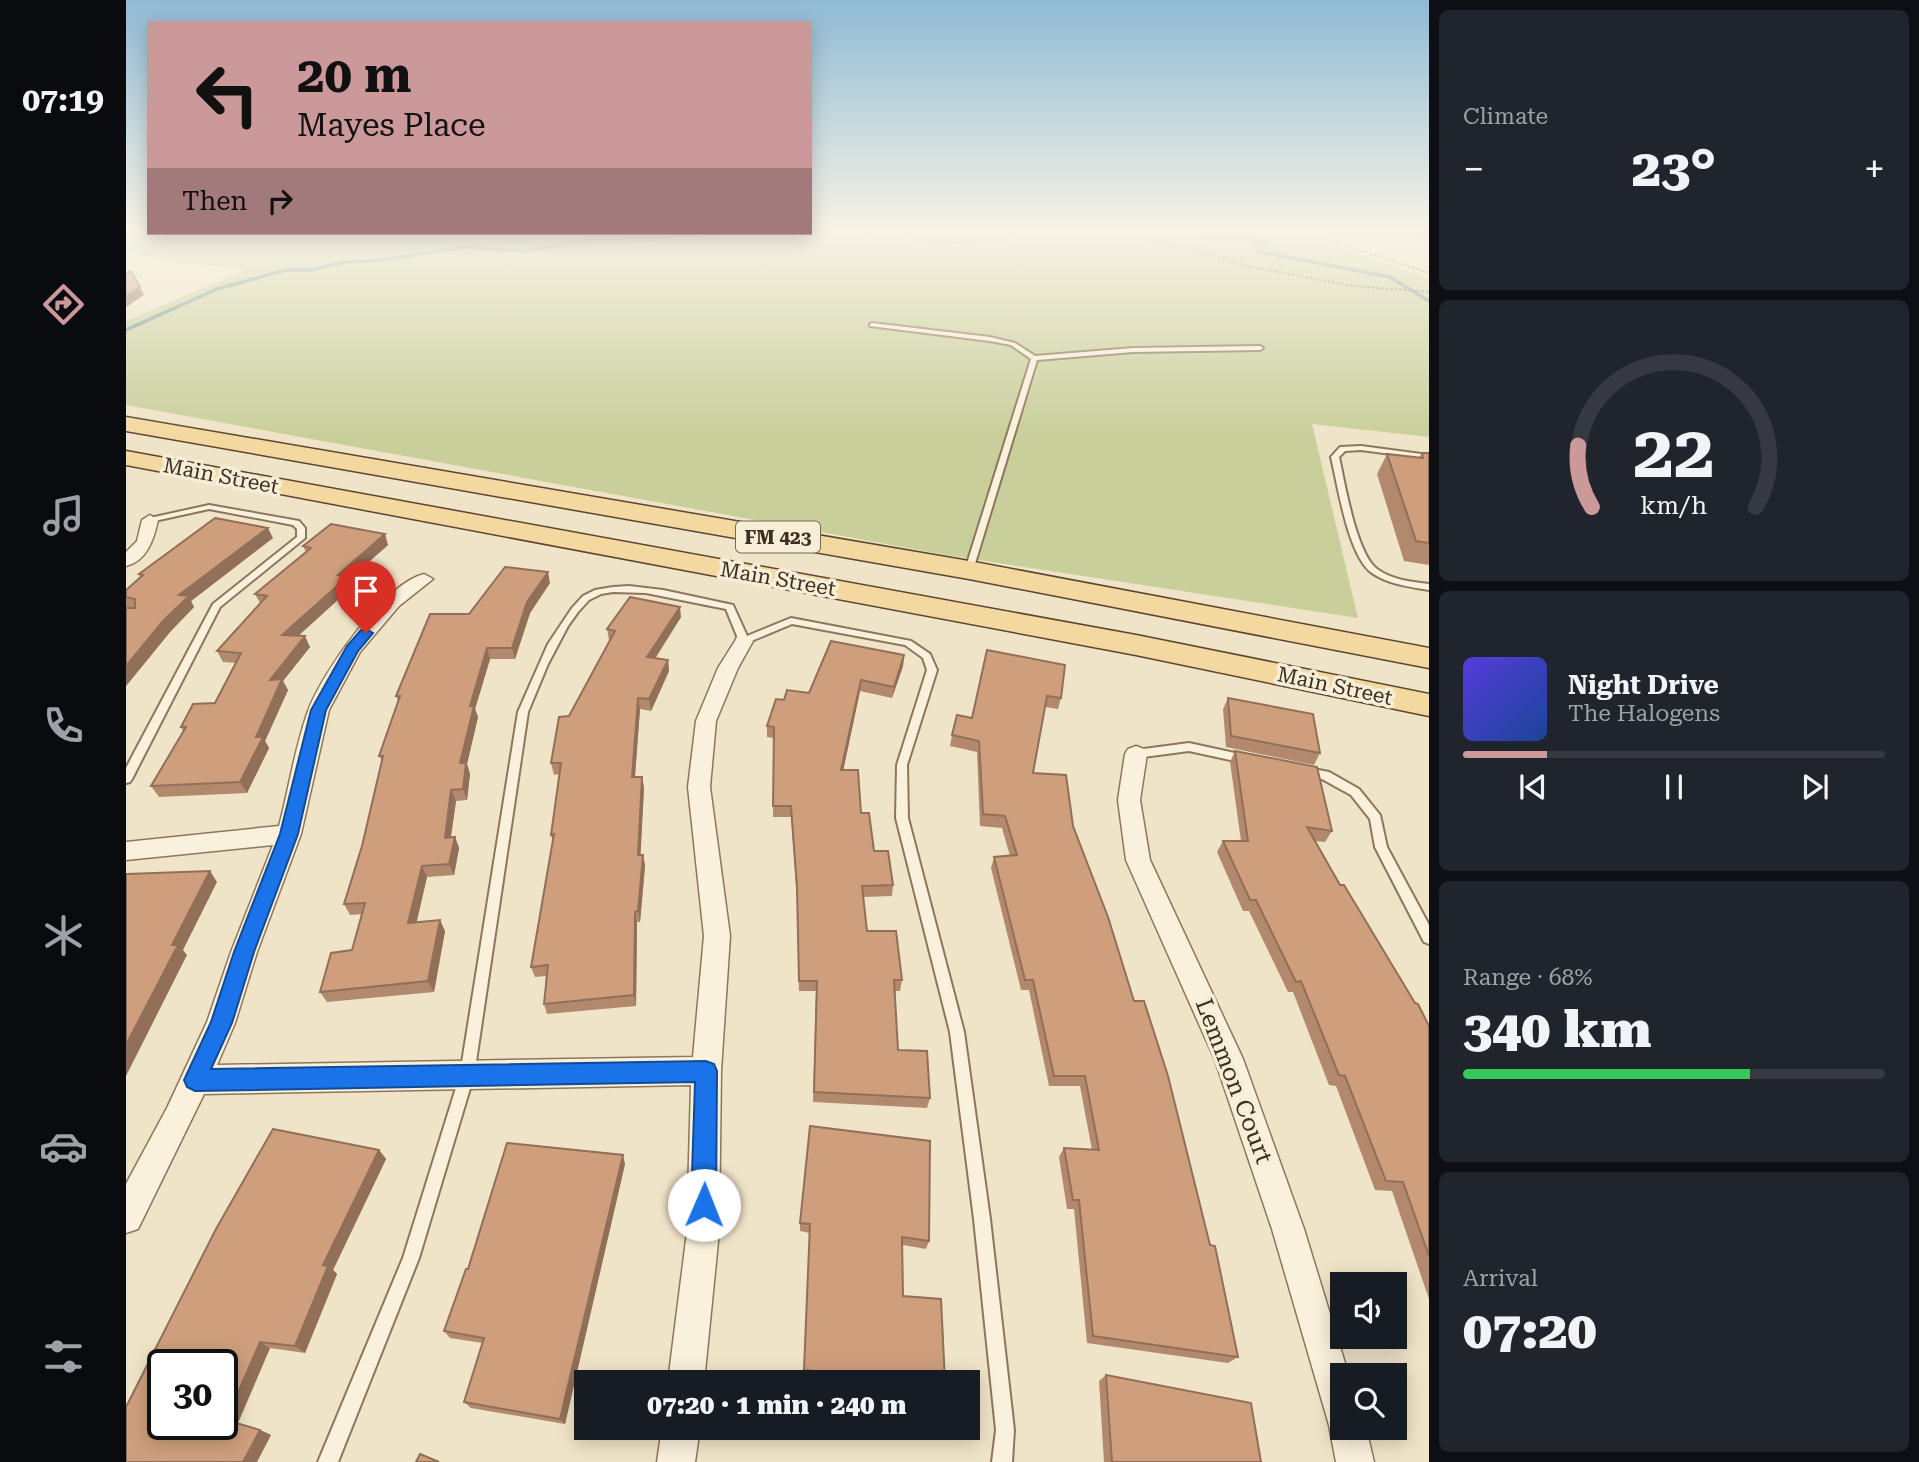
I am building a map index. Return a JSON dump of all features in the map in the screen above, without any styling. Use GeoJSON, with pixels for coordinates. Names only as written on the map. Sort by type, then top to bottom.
{"type":"FeatureCollection","features":[{"type":"Feature","properties":{"kind":"main road","name":"Main Street"},"geometry":{"type":"LineString","coordinates":[[126,424],[969,570],[1429,658]]}},
{"type":"Feature","properties":{"kind":"main road","name":"Main Street"},"geometry":{"type":"LineString","coordinates":[[126,458],[1136,645],[1429,705]]}},
{"type":"Feature","properties":{"kind":"main road"},"geometry":{"type":"LineString","coordinates":[[958,612],[969,570]]}},
{"type":"Feature","properties":{"kind":"street"},"geometry":{"type":"LineString","coordinates":[[126,561],[145,543],[150,520]]}},
{"type":"Feature","properties":{"kind":"street"},"geometry":{"type":"LineString","coordinates":[[126,1217],[139,1196],[221,1023],[244,952],[289,834],[318,710],[352,649],[393,602],[424,579]]}},
{"type":"Feature","properties":{"kind":"street"},"geometry":{"type":"LineString","coordinates":[[687,1370],[703,1232],[706,1071],[718,936],[699,787],[706,721],[728,668],[744,641]]}},
{"type":"Feature","properties":{"kind":"street","name":"Lemmon Court"},"geometry":{"type":"LineString","coordinates":[[1136,754],[1129,800],[1138,860],[1229,1059],[1289,1229],[1330,1371]]}},
{"type":"Feature","properties":{"kind":"street"},"geometry":{"type":"LineString","coordinates":[[126,851],[289,834]]}},
{"type":"Feature","properties":{"kind":"street"},"geometry":{"type":"LineString","coordinates":[[195,1080],[706,1071]]}},
{"type":"Feature","properties":{"kind":"street"},"geometry":{"type":"LineString","coordinates":[[1350,1440],[1355,1462]]}},
{"type":"Feature","properties":{"kind":"lane"},"geometry":{"type":"LineString","coordinates":[[872,325],[990,339],[1013,344],[1034,358],[1133,350],[1259,348]]}},
{"type":"Feature","properties":{"kind":"lane"},"geometry":{"type":"LineString","coordinates":[[969,570],[1034,358]]}},
{"type":"Feature","properties":{"kind":"lane"},"geometry":{"type":"LineString","coordinates":[[1429,457],[1361,448],[1343,449],[1335,457],[1361,555],[1373,570],[1404,583],[1429,587]]}},
{"type":"Feature","properties":{"kind":"lane"},"geometry":{"type":"LineString","coordinates":[[126,779],[216,607],[301,538],[301,528],[296,523],[209,507],[150,520]]}},
{"type":"Feature","properties":{"kind":"lane"},"geometry":{"type":"LineString","coordinates":[[328,1462],[411,1258],[467,1075],[523,712],[543,659],[580,604],[595,592],[618,588],[730,607],[744,641],[791,621],[908,643],[927,656],[932,670],[902,765],[902,818],[957,1032],[982,1219],[1004,1430],[1002,1462]]}},
{"type":"Feature","properties":{"kind":"lane"},"geometry":{"type":"LineString","coordinates":[[1136,754],[1189,747],[1257,761]]}},
{"type":"Feature","properties":{"kind":"lane"},"geometry":{"type":"LineString","coordinates":[[1298,770],[1325,775],[1355,792],[1376,818],[1381,847],[1429,938]]}},
{"type":"Feature","properties":{"kind":"green space"},"geometry":{"type":"Polygon","coordinates":[[[177,299],[1429,299],[1429,437],[1312,424],[1358,618],[946,555],[126,405],[126,321],[177,299]]]}},
{"type":"Feature","properties":{"kind":"building"},"geometry":{"type":"Polygon","coordinates":[[[1422,453],[1429,453],[1429,543],[1416,541],[1387,454],[1423,458],[1422,453]]]}},
{"type":"Feature","properties":{"kind":"building"},"geometry":{"type":"Polygon","coordinates":[[[215,518],[268,528],[179,595],[189,596],[163,621],[126,666],[126,608],[135,608],[135,599],[126,597],[126,590],[143,575],[139,574],[215,518]]]}},
{"type":"Feature","properties":{"kind":"building"},"geometry":{"type":"Polygon","coordinates":[[[331,524],[385,534],[338,575],[347,577],[282,635],[305,636],[270,680],[282,679],[256,737],[263,737],[240,782],[151,786],[186,727],[181,727],[193,704],[215,703],[241,653],[217,651],[267,596],[255,594],[311,548],[303,546],[331,524]]]}},
{"type":"Feature","properties":{"kind":"building"},"geometry":{"type":"Polygon","coordinates":[[[505,567],[548,572],[527,602],[512,648],[487,648],[470,706],[474,706],[460,763],[466,763],[463,789],[451,790],[445,838],[455,837],[449,864],[422,866],[408,923],[440,920],[428,981],[320,992],[331,953],[352,950],[365,903],[344,904],[362,846],[383,756],[379,756],[400,696],[396,696],[430,614],[469,614],[505,567]]]}},
{"type":"Feature","properties":{"kind":"building"},"geometry":{"type":"Polygon","coordinates":[[[630,597],[680,607],[647,657],[668,660],[649,699],[638,698],[632,777],[642,777],[638,855],[643,855],[638,911],[635,912],[634,995],[544,1004],[548,965],[531,967],[554,834],[551,835],[561,763],[551,763],[559,717],[569,716],[615,631],[607,629],[630,597]]]}},
{"type":"Feature","properties":{"kind":"building"},"geometry":{"type":"Polygon","coordinates":[[[831,641],[904,655],[894,687],[861,680],[841,770],[858,770],[861,813],[869,813],[874,851],[888,851],[893,885],[862,886],[867,931],[896,931],[902,980],[894,980],[898,1050],[927,1051],[930,1098],[814,1092],[817,981],[799,981],[797,888],[791,806],[773,806],[774,727],[767,726],[776,699],[784,700],[787,690],[809,693],[831,641]]]}},
{"type":"Feature","properties":{"kind":"building"},"geometry":{"type":"Polygon","coordinates":[[[987,650],[1065,665],[1061,698],[1047,696],[1033,773],[1066,775],[1073,826],[1108,917],[1134,1001],[1144,1001],[1168,1076],[1210,1245],[1215,1246],[1238,1357],[1093,1336],[1079,1200],[1073,1200],[1064,1148],[1099,1150],[1085,1076],[1054,1076],[1033,980],[1025,980],[994,857],[1017,855],[1005,816],[983,814],[979,741],[952,735],[957,715],[972,718],[987,650]]]}},
{"type":"Feature","properties":{"kind":"building"},"geometry":{"type":"Polygon","coordinates":[[[1228,698],[1313,714],[1320,753],[1231,736],[1228,698]]]}},
{"type":"Feature","properties":{"kind":"building"},"geometry":{"type":"Polygon","coordinates":[[[1235,751],[1317,767],[1332,831],[1307,827],[1340,885],[1344,885],[1429,1026],[1429,1256],[1403,1182],[1386,1181],[1345,1076],[1339,1075],[1301,981],[1296,982],[1256,900],[1250,900],[1223,841],[1248,841],[1235,751]]]}},
{"type":"Feature","properties":{"kind":"building"},"geometry":{"type":"Polygon","coordinates":[[[210,871],[172,945],[178,945],[126,1045],[126,874],[210,871]]]}},
{"type":"Feature","properties":{"kind":"building"},"geometry":{"type":"Polygon","coordinates":[[[810,1126],[930,1141],[929,1241],[902,1237],[903,1296],[941,1299],[944,1370],[804,1370],[810,1224],[800,1223],[810,1126]]]}},
{"type":"Feature","properties":{"kind":"building"},"geometry":{"type":"Polygon","coordinates":[[[273,1129],[379,1150],[323,1265],[328,1266],[295,1346],[260,1342],[238,1392],[238,1349],[155,1349],[216,1229],[273,1129]]]}},
{"type":"Feature","properties":{"kind":"building"},"geometry":{"type":"Polygon","coordinates":[[[507,1143],[623,1155],[560,1419],[464,1402],[484,1338],[444,1331],[468,1269],[507,1143]]]}},
{"type":"Feature","properties":{"kind":"building"},"geometry":{"type":"Polygon","coordinates":[[[147,1365],[147,1440],[238,1440],[238,1424],[260,1430],[243,1462],[126,1462],[126,1407],[147,1365]]]}},
{"type":"Feature","properties":{"kind":"building"},"geometry":{"type":"Polygon","coordinates":[[[1106,1375],[1251,1403],[1261,1462],[1112,1462],[1106,1375]]]}},
{"type":"Feature","properties":{"kind":"building"},"geometry":{"type":"Polygon","coordinates":[[[420,1454],[439,1462],[416,1462],[420,1454]]]}},
{"type":"Feature","properties":{"kind":"waterway"},"geometry":{"type":"LineString","coordinates":[[126,330],[194,299]]}},
{"type":"Feature","properties":{"kind":"route"},"geometry":{"type":"LineString","coordinates":[[366,633],[352,649],[318,710],[301,794],[289,834],[244,952],[221,1023],[195,1080],[706,1071],[704,1205]]}}]}
